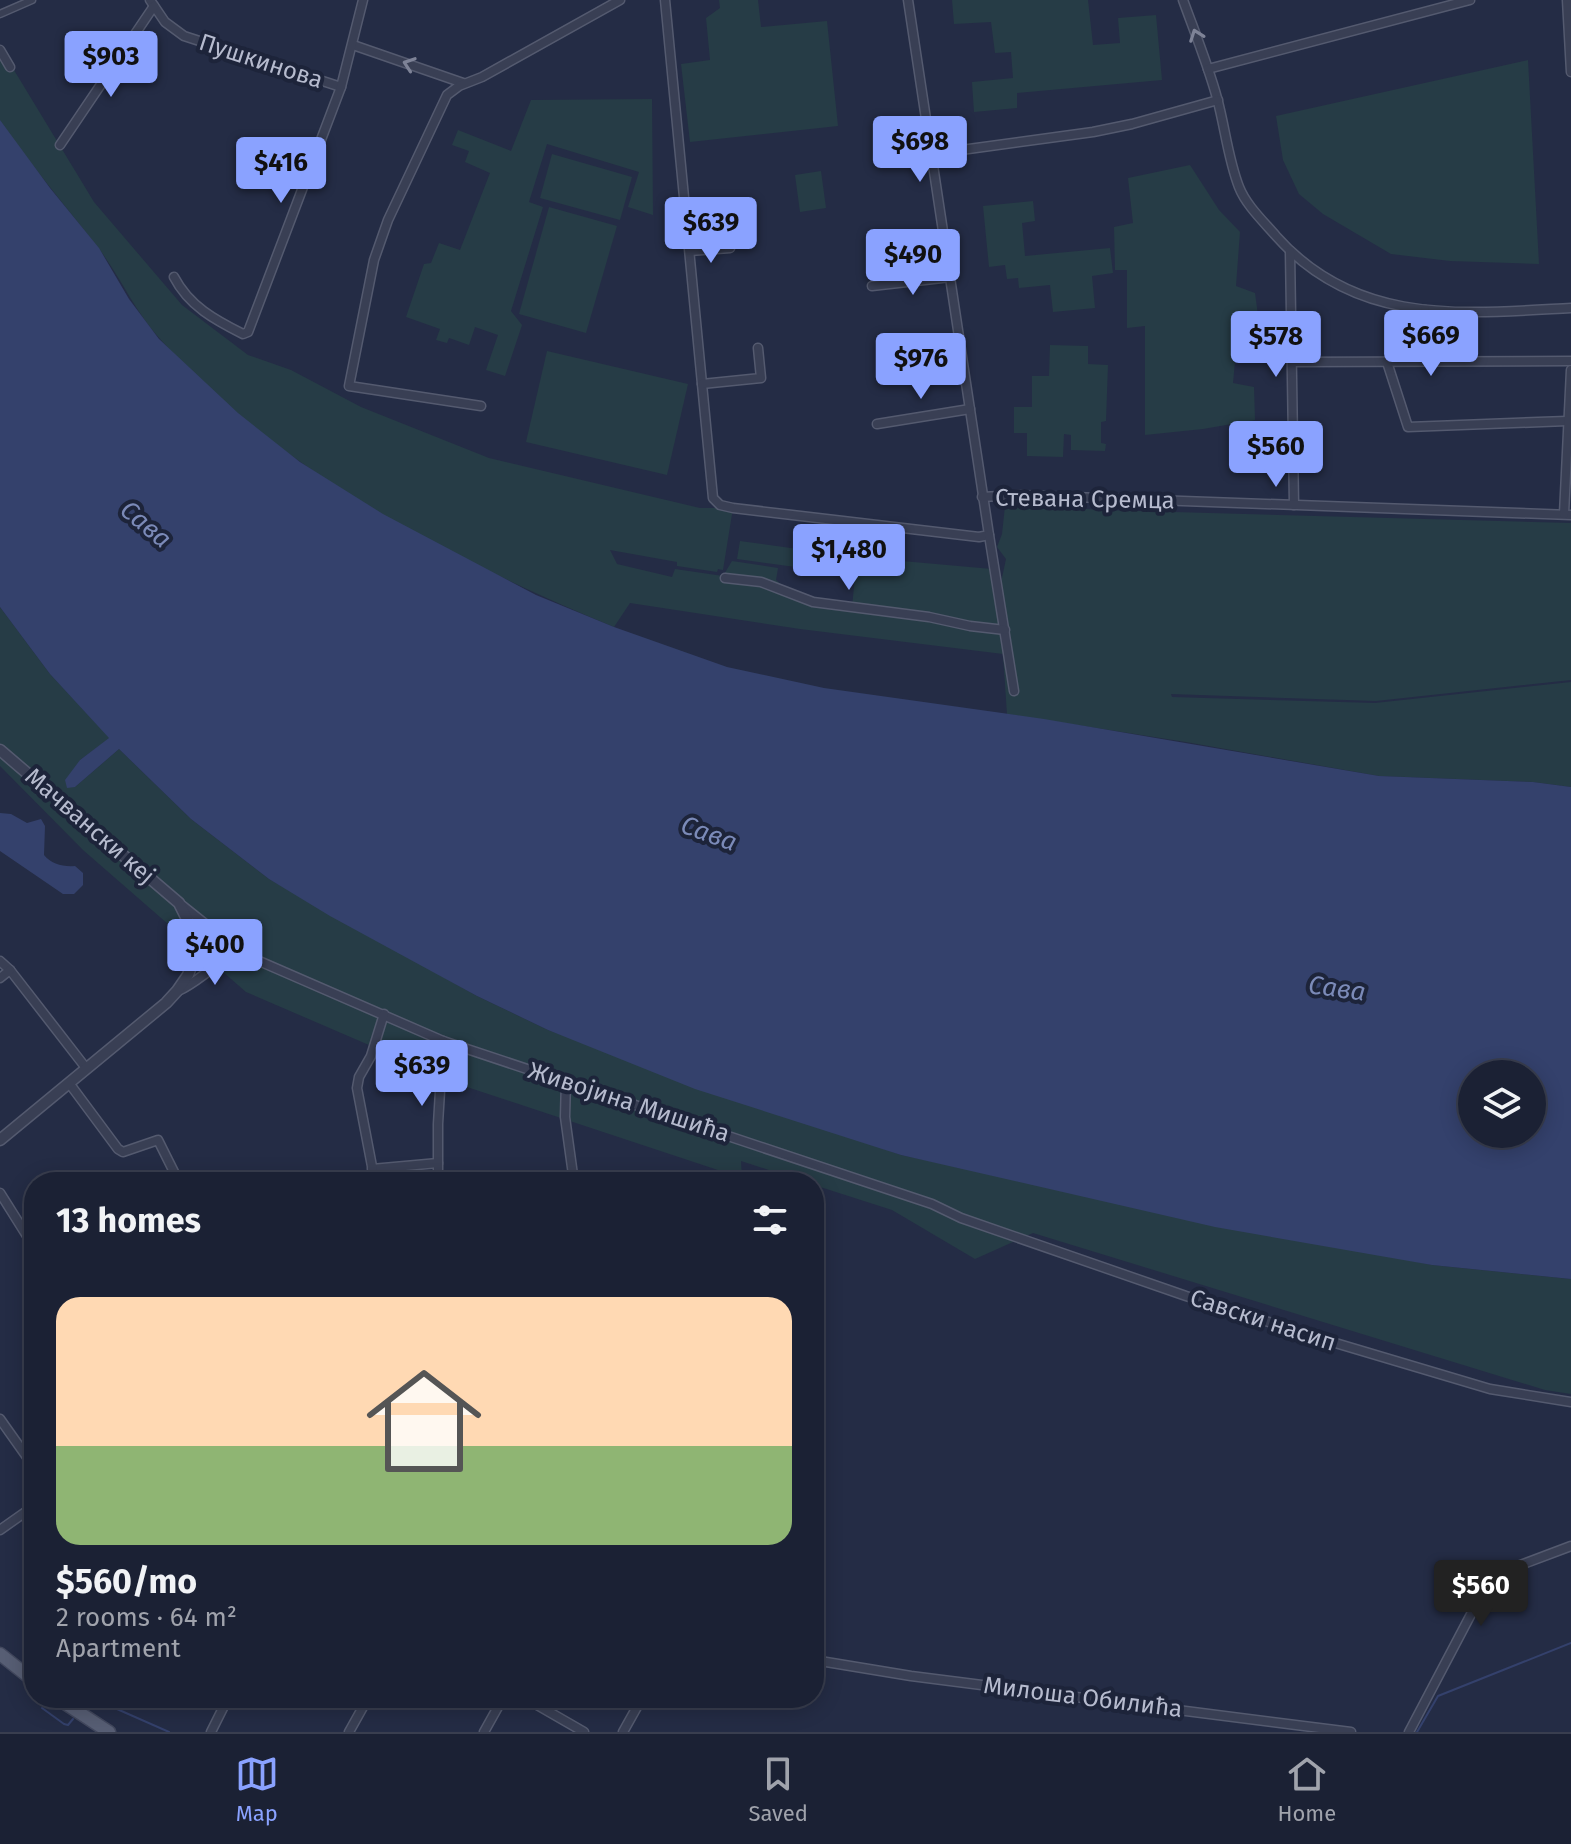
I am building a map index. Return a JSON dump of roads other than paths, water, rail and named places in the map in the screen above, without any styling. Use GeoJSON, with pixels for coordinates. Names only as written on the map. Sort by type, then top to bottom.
{"type":"FeatureCollection","features":[{"type":"Feature","properties":{"kind":"main road"},"geometry":{"type":"LineString","coordinates":[[0,1654],[24,1673]]}},
{"type":"Feature","properties":{"kind":"main road"},"geometry":{"type":"LineString","coordinates":[[72,1708],[109,1732]]}},
{"type":"Feature","properties":{"kind":"street"},"geometry":{"type":"LineString","coordinates":[[0,14],[32,0]]}},
{"type":"Feature","properties":{"kind":"street"},"geometry":{"type":"LineString","coordinates":[[174,277],[183,293],[210,317],[243,334],[248,332],[341,87],[363,0]]}},
{"type":"Feature","properties":{"kind":"street"},"geometry":{"type":"LineString","coordinates":[[481,406],[349,386],[374,260],[388,220],[442,104],[453,89],[482,77],[620,0]]}},
{"type":"Feature","properties":{"kind":"street"},"geometry":{"type":"LineString","coordinates":[[663,0],[711,489],[716,502],[733,508],[969,538],[989,535]]}},
{"type":"Feature","properties":{"kind":"street"},"geometry":{"type":"LineString","coordinates":[[908,0],[1014,691]]}},
{"type":"Feature","properties":{"kind":"street"},"geometry":{"type":"LineString","coordinates":[[1183,0],[1218,100],[1240,189],[1261,219],[1290,251],[1313,270],[1348,291],[1397,307],[1501,312],[1571,308]]}},
{"type":"Feature","properties":{"kind":"street"},"geometry":{"type":"LineString","coordinates":[[1208,69],[1470,0]]}},
{"type":"Feature","properties":{"kind":"street"},"geometry":{"type":"LineString","coordinates":[[1567,0],[1571,72]]}},
{"type":"Feature","properties":{"kind":"street"},"geometry":{"type":"LineString","coordinates":[[60,145],[152,3]]}},
{"type":"Feature","properties":{"kind":"street","name":"Пушкинова"},"geometry":{"type":"LineString","coordinates":[[152,3],[172,29],[184,36],[341,87]]}},
{"type":"Feature","properties":{"kind":"street"},"geometry":{"type":"LineString","coordinates":[[353,45],[464,84]]}},
{"type":"Feature","properties":{"kind":"street"},"geometry":{"type":"LineString","coordinates":[[0,50],[10,67]]}},
{"type":"Feature","properties":{"kind":"street"},"geometry":{"type":"LineString","coordinates":[[932,154],[1093,132],[1218,100]]}},
{"type":"Feature","properties":{"kind":"street"},"geometry":{"type":"LineString","coordinates":[[690,251],[730,248]]}},
{"type":"Feature","properties":{"kind":"street"},"geometry":{"type":"LineString","coordinates":[[1290,251],[1294,505]]}},
{"type":"Feature","properties":{"kind":"street"},"geometry":{"type":"LineString","coordinates":[[872,286],[951,277]]}},
{"type":"Feature","properties":{"kind":"street"},"geometry":{"type":"LineString","coordinates":[[1425,310],[1429,362]]}},
{"type":"Feature","properties":{"kind":"street"},"geometry":{"type":"LineString","coordinates":[[702,384],[761,378],[758,348]]}},
{"type":"Feature","properties":{"kind":"street"},"geometry":{"type":"LineString","coordinates":[[1292,362],[1571,361]]}},
{"type":"Feature","properties":{"kind":"street"},"geometry":{"type":"LineString","coordinates":[[1387,362],[1408,427],[1567,421]]}},
{"type":"Feature","properties":{"kind":"street"},"geometry":{"type":"LineString","coordinates":[[1567,514],[1567,421],[1571,370]]}},
{"type":"Feature","properties":{"kind":"street"},"geometry":{"type":"LineString","coordinates":[[877,424],[970,409]]}},
{"type":"Feature","properties":{"kind":"street","name":"Стевана Сремца"},"geometry":{"type":"LineString","coordinates":[[982,497],[1018,495],[1567,514]]}},
{"type":"Feature","properties":{"kind":"street"},"geometry":{"type":"LineString","coordinates":[[725,578],[761,582],[813,602],[920,615],[1005,630]]}},
{"type":"Feature","properties":{"kind":"street","name":"Мачвански кеј"},"geometry":{"type":"LineString","coordinates":[[0,750],[179,903]]}},
{"type":"Feature","properties":{"kind":"street"},"geometry":{"type":"LineString","coordinates":[[0,1140],[177,991],[188,975],[194,958],[192,929],[179,903]]}},
{"type":"Feature","properties":{"kind":"street","name":"Живојина Мишића"},"geometry":{"type":"LineString","coordinates":[[179,903],[243,954],[443,1041],[932,1204],[961,1218]]}},
{"type":"Feature","properties":{"kind":"street"},"geometry":{"type":"LineString","coordinates":[[177,991],[191,985],[223,960],[243,954]]}},
{"type":"Feature","properties":{"kind":"street"},"geometry":{"type":"LineString","coordinates":[[0,961],[86,1068]]}},
{"type":"Feature","properties":{"kind":"street"},"geometry":{"type":"LineString","coordinates":[[0,978],[10,970]]}},
{"type":"Feature","properties":{"kind":"street"},"geometry":{"type":"LineString","coordinates":[[373,1172],[357,1088],[384,1014]]}},
{"type":"Feature","properties":{"kind":"street"},"geometry":{"type":"LineString","coordinates":[[438,1172],[443,1041]]}},
{"type":"Feature","properties":{"kind":"street"},"geometry":{"type":"LineString","coordinates":[[566,1080],[565,1117],[573,1172]]}},
{"type":"Feature","properties":{"kind":"street"},"geometry":{"type":"LineString","coordinates":[[69,1083],[118,1149],[123,1152],[158,1140],[174,1172]]}},
{"type":"Feature","properties":{"kind":"street"},"geometry":{"type":"LineString","coordinates":[[372,1169],[438,1163]]}},
{"type":"Feature","properties":{"kind":"street"},"geometry":{"type":"LineString","coordinates":[[0,1193],[24,1231]]}},
{"type":"Feature","properties":{"kind":"street","name":"Савски насип"},"geometry":{"type":"LineString","coordinates":[[961,1218],[1186,1296],[1332,1342],[1490,1389],[1571,1402]]}},
{"type":"Feature","properties":{"kind":"street"},"geometry":{"type":"LineString","coordinates":[[0,1419],[24,1453]]}},
{"type":"Feature","properties":{"kind":"street"},"geometry":{"type":"LineString","coordinates":[[0,1530],[24,1513]]}},
{"type":"Feature","properties":{"kind":"street"},"geometry":{"type":"LineString","coordinates":[[1409,1732],[1489,1580],[1502,1572],[1571,1546]]}},
{"type":"Feature","properties":{"kind":"street","name":"Милоша Обилића"},"geometry":{"type":"LineString","coordinates":[[824,1662],[911,1676],[1351,1732]]}},
{"type":"Feature","properties":{"kind":"street"},"geometry":{"type":"LineString","coordinates":[[211,1732],[223,1708]]}},
{"type":"Feature","properties":{"kind":"street"},"geometry":{"type":"LineString","coordinates":[[349,1732],[362,1708]]}},
{"type":"Feature","properties":{"kind":"street"},"geometry":{"type":"LineString","coordinates":[[484,1732],[497,1708]]}},
{"type":"Feature","properties":{"kind":"street"},"geometry":{"type":"LineString","coordinates":[[542,1708],[584,1732]]}},
{"type":"Feature","properties":{"kind":"street"},"geometry":{"type":"LineString","coordinates":[[623,1732],[636,1708]]}},
{"type":"Feature","properties":{"kind":"water","name":"Сава"},"geometry":{"type":"Polygon","coordinates":[[[0,120],[99,248],[129,299],[159,339],[238,413],[300,462],[383,514],[536,595],[614,627],[727,667],[824,688],[1044,719],[1379,776],[1533,782],[1571,787],[1571,1279],[1432,1265],[1215,1227],[901,1155],[695,1089],[548,1030],[477,996],[330,916],[269,879],[191,819],[119,749],[75,787],[67,788],[65,780],[80,760],[109,738],[50,674],[0,607],[0,120]]]}},
{"type":"Feature","properties":{"kind":"water"},"geometry":{"type":"Polygon","coordinates":[[[0,813],[11,814],[27,823],[41,819],[45,826],[44,855],[58,864],[75,866],[83,873],[83,885],[74,894],[63,894],[0,851],[0,813]]]}},
{"type":"Feature","properties":{"kind":"waterway"},"geometry":{"type":"LineString","coordinates":[[1417,1732],[1438,1696],[1571,1643]]}},
{"type":"Feature","properties":{"kind":"waterway"},"geometry":{"type":"LineString","coordinates":[[42,1708],[64,1724],[68,1725],[73,1719]]}},
{"type":"Feature","properties":{"kind":"waterway"},"geometry":{"type":"LineString","coordinates":[[115,1708],[169,1732]]}}]}
